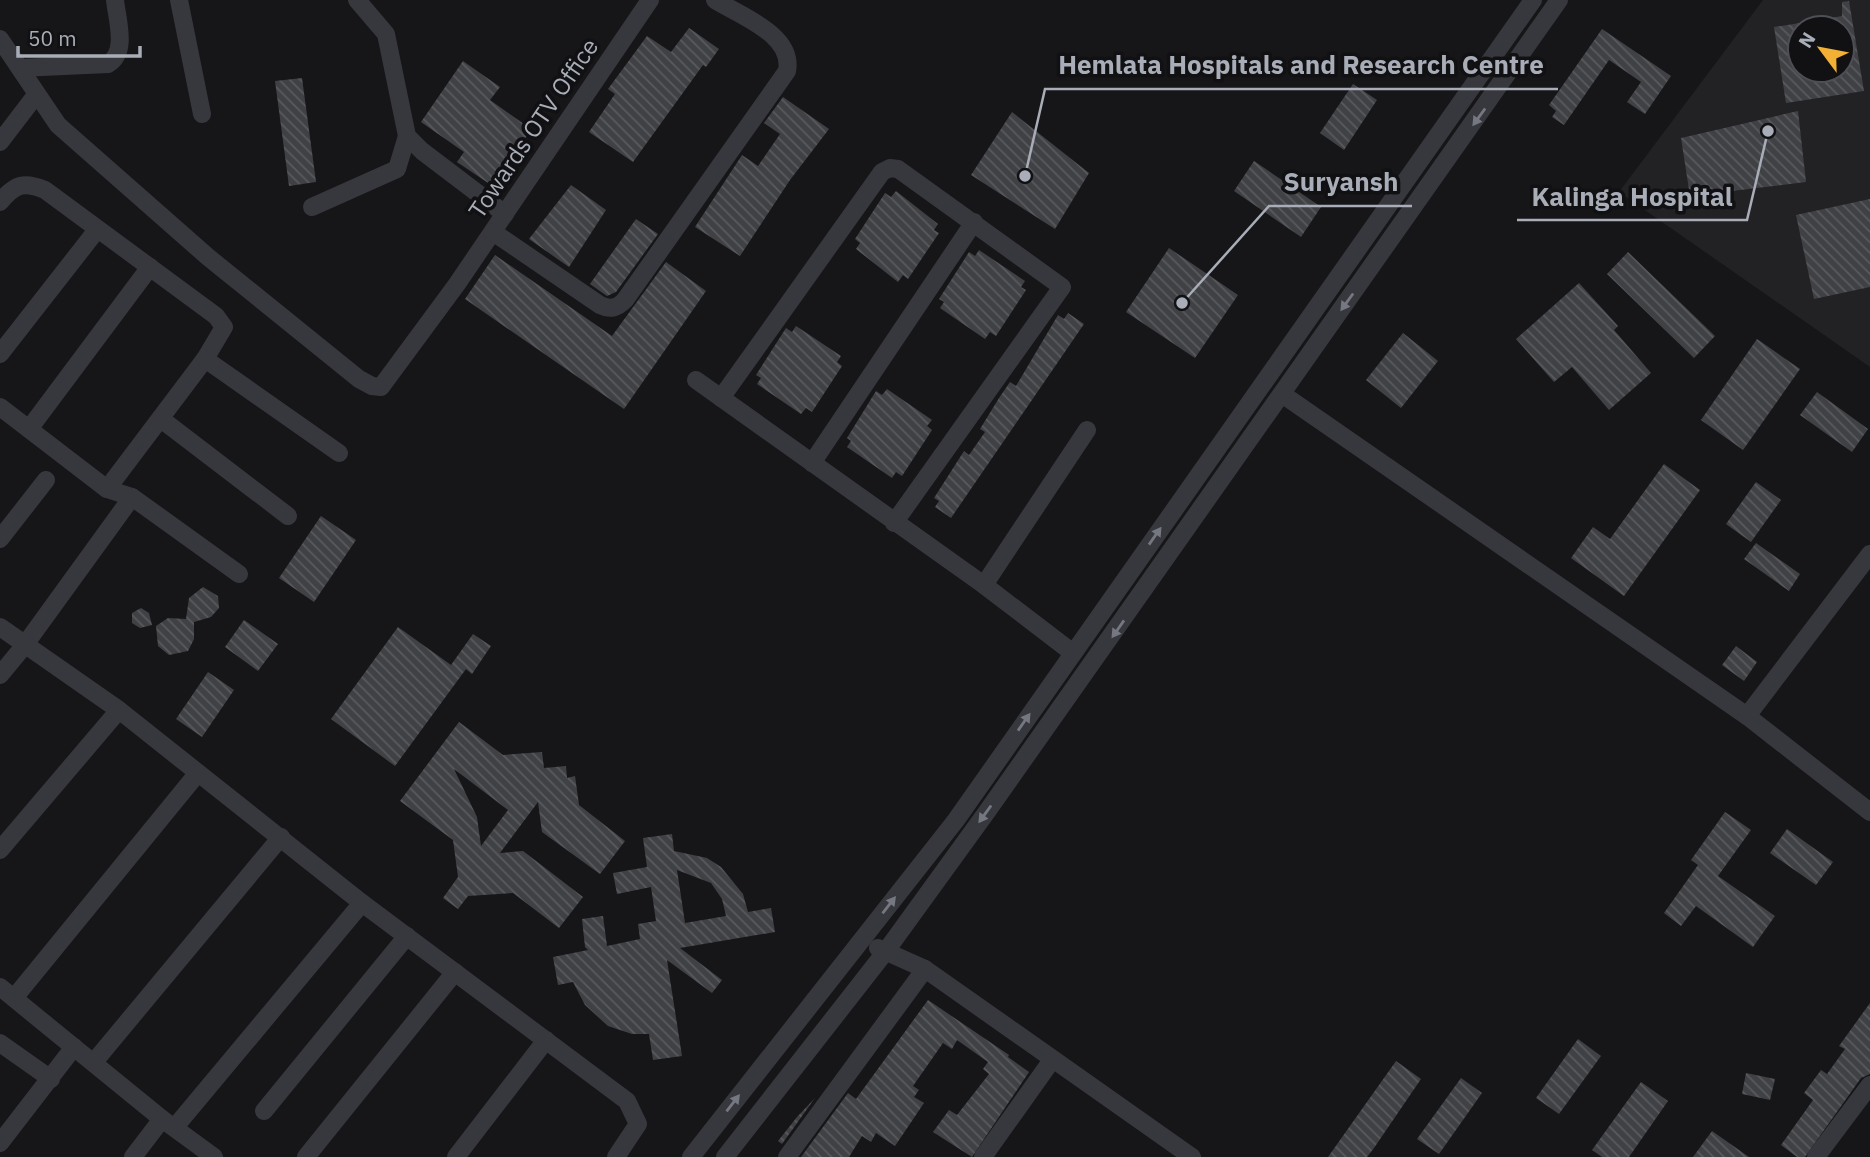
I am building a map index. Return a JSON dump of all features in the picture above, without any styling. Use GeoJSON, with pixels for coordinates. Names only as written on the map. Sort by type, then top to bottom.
{"type":"FeatureCollection","features":[{"type":"Feature","properties":{"kind":"street"},"geometry":{"type":"LineString","coordinates":[[20,68],[108,64],[113,61],[120,41],[115,0]]}},
{"type":"Feature","properties":{"kind":"street"},"geometry":{"type":"LineString","coordinates":[[179,0],[202,114]]}},
{"type":"Feature","properties":{"kind":"street"},"geometry":{"type":"LineString","coordinates":[[312,207],[397,169],[407,135],[386,34],[357,0]]}},
{"type":"Feature","properties":{"kind":"street","name":"Towards OTV Office"},"geometry":{"type":"LineString","coordinates":[[36,95],[58,125],[128,189],[372,386],[381,387],[390,379],[457,284],[650,0]]}},
{"type":"Feature","properties":{"kind":"street"},"geometry":{"type":"LineString","coordinates":[[493,232],[600,305],[609,309],[618,307],[625,300],[788,72],[790,60],[781,41],[715,0]]}},
{"type":"Feature","properties":{"kind":"street"},"geometry":{"type":"LineString","coordinates":[[691,1157],[956,820],[1533,0]]}},
{"type":"Feature","properties":{"kind":"street"},"geometry":{"type":"LineString","coordinates":[[725,1157],[886,951],[1559,0]]}},
{"type":"Feature","properties":{"kind":"street"},"geometry":{"type":"LineString","coordinates":[[0,39],[36,95],[1,138]]}},
{"type":"Feature","properties":{"kind":"street"},"geometry":{"type":"LineString","coordinates":[[407,135],[422,151],[505,214]]}},
{"type":"Feature","properties":{"kind":"street"},"geometry":{"type":"LineString","coordinates":[[721,398],[882,172],[890,168],[898,169],[974,222],[1062,287],[894,523]]}},
{"type":"Feature","properties":{"kind":"street"},"geometry":{"type":"LineString","coordinates":[[0,202],[15,186],[32,184],[45,190],[96,231],[222,321],[223,334],[107,489]]}},
{"type":"Feature","properties":{"kind":"street"},"geometry":{"type":"LineString","coordinates":[[812,463],[974,222]]}},
{"type":"Feature","properties":{"kind":"street"},"geometry":{"type":"LineString","coordinates":[[0,354],[96,231]]}},
{"type":"Feature","properties":{"kind":"street"},"geometry":{"type":"LineString","coordinates":[[29,429],[150,267]]}},
{"type":"Feature","properties":{"kind":"street"},"geometry":{"type":"LineString","coordinates":[[205,359],[338,453]]}},
{"type":"Feature","properties":{"kind":"street"},"geometry":{"type":"LineString","coordinates":[[696,380],[894,523],[984,584],[1073,653]]}},
{"type":"Feature","properties":{"kind":"street"},"geometry":{"type":"LineString","coordinates":[[1282,394],[1747,716],[1870,812]]}},
{"type":"Feature","properties":{"kind":"street"},"geometry":{"type":"LineString","coordinates":[[0,407],[107,489],[132,497],[239,574]]}},
{"type":"Feature","properties":{"kind":"street"},"geometry":{"type":"LineString","coordinates":[[161,419],[288,516]]}},
{"type":"Feature","properties":{"kind":"street"},"geometry":{"type":"LineString","coordinates":[[984,584],[1087,430]]}},
{"type":"Feature","properties":{"kind":"street"},"geometry":{"type":"LineString","coordinates":[[0,539],[46,480]]}},
{"type":"Feature","properties":{"kind":"street"},"geometry":{"type":"LineString","coordinates":[[0,675],[132,497]]}},
{"type":"Feature","properties":{"kind":"street"},"geometry":{"type":"LineString","coordinates":[[1747,716],[1870,554]]}},
{"type":"Feature","properties":{"kind":"street"},"geometry":{"type":"LineString","coordinates":[[0,627],[120,710],[362,903],[626,1101],[638,1124],[616,1157]]}},
{"type":"Feature","properties":{"kind":"street"},"geometry":{"type":"LineString","coordinates":[[0,850],[120,710]]}},
{"type":"Feature","properties":{"kind":"street"},"geometry":{"type":"LineString","coordinates":[[197,774],[7,993],[214,1157]]}},
{"type":"Feature","properties":{"kind":"street"},"geometry":{"type":"LineString","coordinates":[[94,1062],[281,837]]}},
{"type":"Feature","properties":{"kind":"street"},"geometry":{"type":"LineString","coordinates":[[133,1157],[168,1123],[362,903]]}},
{"type":"Feature","properties":{"kind":"street"},"geometry":{"type":"LineString","coordinates":[[264,1111],[407,936]]}},
{"type":"Feature","properties":{"kind":"street"},"geometry":{"type":"LineString","coordinates":[[860,942],[925,969],[1192,1157]]}},
{"type":"Feature","properties":{"kind":"street"},"geometry":{"type":"LineString","coordinates":[[787,1157],[925,969]]}},
{"type":"Feature","properties":{"kind":"street"},"geometry":{"type":"LineString","coordinates":[[306,1157],[455,972]]}},
{"type":"Feature","properties":{"kind":"street"},"geometry":{"type":"LineString","coordinates":[[456,1157],[546,1040]]}},
{"type":"Feature","properties":{"kind":"street"},"geometry":{"type":"LineString","coordinates":[[0,1043],[51,1079]]}},
{"type":"Feature","properties":{"kind":"street"},"geometry":{"type":"LineString","coordinates":[[0,1143],[74,1047]]}},
{"type":"Feature","properties":{"kind":"street"},"geometry":{"type":"LineString","coordinates":[[983,1157],[1052,1060]]}},
{"type":"Feature","properties":{"kind":"street"},"geometry":{"type":"LineString","coordinates":[[1816,1157],[1870,1085]]}},
{"type":"Feature","properties":{"kind":"shaded area"},"geometry":{"type":"Polygon","coordinates":[[[1763,0],[1870,0],[1870,367],[1619,192],[1763,0]]]}},
{"type":"Feature","properties":{"kind":"building"},"geometry":{"type":"Polygon","coordinates":[[[1849,1],[1851,14],[1842,14],[1842,2],[1849,1]]]}},
{"type":"Feature","properties":{"kind":"building"},"geometry":{"type":"Polygon","coordinates":[[[1786,25],[1786,84],[1856,84],[1856,43],[1864,91],[1786,103],[1774,27],[1786,25]]]}},
{"type":"Feature","properties":{"kind":"building"},"geometry":{"type":"Polygon","coordinates":[[[689,28],[719,49],[706,67],[703,65],[633,162],[589,132],[615,94],[608,89],[647,36],[671,52],[689,28]]]}},
{"type":"Feature","properties":{"kind":"building"},"geometry":{"type":"Polygon","coordinates":[[[1602,29],[1671,76],[1645,114],[1627,102],[1641,82],[1609,60],[1564,125],[1552,117],[1556,111],[1549,105],[1602,29]]]}},
{"type":"Feature","properties":{"kind":"building"},"geometry":{"type":"Polygon","coordinates":[[[463,61],[500,87],[490,100],[531,129],[494,187],[457,162],[464,152],[421,122],[463,61]]]}},
{"type":"Feature","properties":{"kind":"building"},"geometry":{"type":"Polygon","coordinates":[[[302,78],[316,182],[289,186],[275,81],[302,78]]]}},
{"type":"Feature","properties":{"kind":"building"},"geometry":{"type":"Polygon","coordinates":[[[1353,84],[1377,100],[1344,150],[1320,133],[1353,84]]]}},
{"type":"Feature","properties":{"kind":"building"},"geometry":{"type":"Polygon","coordinates":[[[783,97],[829,129],[790,180],[740,256],[695,227],[742,155],[758,166],[780,134],[764,123],[783,97]]]}},
{"type":"Feature","properties":{"kind":"building"},"geometry":{"type":"Polygon","coordinates":[[[1798,111],[1806,182],[1690,196],[1681,138],[1798,111]]]}},
{"type":"Feature","properties":{"kind":"building"},"geometry":{"type":"Polygon","coordinates":[[[1012,112],[1089,173],[1055,229],[971,175],[1012,112]]]}},
{"type":"Feature","properties":{"kind":"building"},"geometry":{"type":"Polygon","coordinates":[[[1254,161],[1321,207],[1301,237],[1234,191],[1254,161]]]}},
{"type":"Feature","properties":{"kind":"building"},"geometry":{"type":"Polygon","coordinates":[[[571,185],[606,210],[569,267],[529,239],[571,185]]]}},
{"type":"Feature","properties":{"kind":"building"},"geometry":{"type":"Polygon","coordinates":[[[896,191],[938,224],[934,230],[939,233],[908,279],[903,275],[898,282],[856,249],[860,243],[855,239],[885,193],[891,197],[896,191]]]}},
{"type":"Feature","properties":{"kind":"building"},"geometry":{"type":"Polygon","coordinates":[[[1870,199],[1870,287],[1814,299],[1796,215],[1870,199]]]}},
{"type":"Feature","properties":{"kind":"building"},"geometry":{"type":"Polygon","coordinates":[[[636,219],[658,234],[616,292],[607,296],[590,284],[636,219]]]}},
{"type":"Feature","properties":{"kind":"building"},"geometry":{"type":"Polygon","coordinates":[[[1169,248],[1238,295],[1195,358],[1126,312],[1169,248]]]}},
{"type":"Feature","properties":{"kind":"building"},"geometry":{"type":"Polygon","coordinates":[[[979,250],[1025,281],[1021,287],[1026,290],[996,336],[990,332],[985,339],[940,308],[944,302],[939,299],[969,252],[975,256],[979,250]]]}},
{"type":"Feature","properties":{"kind":"building"},"geometry":{"type":"Polygon","coordinates":[[[1628,252],[1715,336],[1694,358],[1607,274],[1628,252]]]}},
{"type":"Feature","properties":{"kind":"building"},"geometry":{"type":"Polygon","coordinates":[[[495,255],[612,336],[666,262],[706,291],[624,409],[465,299],[495,255]]]}},
{"type":"Feature","properties":{"kind":"building"},"geometry":{"type":"Polygon","coordinates":[[[1579,283],[1618,326],[1614,330],[1651,373],[1609,410],[1572,367],[1554,382],[1516,339],[1579,283]]]}},
{"type":"Feature","properties":{"kind":"building"},"geometry":{"type":"Polygon","coordinates":[[[1068,313],[1084,324],[951,518],[935,507],[939,501],[934,498],[964,451],[969,455],[985,432],[980,429],[999,398],[1010,382],[1016,386],[1058,315],[1064,319],[1068,313]]]}},
{"type":"Feature","properties":{"kind":"building"},"geometry":{"type":"Polygon","coordinates":[[[796,326],[841,356],[837,362],[842,366],[812,412],[806,408],[801,414],[757,384],[761,378],[756,375],[786,328],[792,332],[796,326]]]}},
{"type":"Feature","properties":{"kind":"building"},"geometry":{"type":"Polygon","coordinates":[[[1403,333],[1438,361],[1401,408],[1366,380],[1403,333]]]}},
{"type":"Feature","properties":{"kind":"building"},"geometry":{"type":"Polygon","coordinates":[[[1757,339],[1800,369],[1743,450],[1701,420],[1757,339]]]}},
{"type":"Feature","properties":{"kind":"building"},"geometry":{"type":"Polygon","coordinates":[[[887,389],[932,420],[927,426],[932,430],[902,476],[896,472],[892,478],[847,447],[851,441],[847,438],[876,391],[882,395],[887,389]]]}},
{"type":"Feature","properties":{"kind":"building"},"geometry":{"type":"Polygon","coordinates":[[[1817,392],[1868,429],[1852,452],[1800,415],[1817,392]]]}},
{"type":"Feature","properties":{"kind":"building"},"geometry":{"type":"Polygon","coordinates":[[[1664,464],[1700,490],[1624,596],[1571,558],[1593,527],[1610,539],[1664,464]]]}},
{"type":"Feature","properties":{"kind":"building"},"geometry":{"type":"Polygon","coordinates":[[[1756,482],[1781,500],[1751,542],[1726,524],[1756,482]]]}},
{"type":"Feature","properties":{"kind":"building"},"geometry":{"type":"Polygon","coordinates":[[[321,516],[356,540],[314,602],[279,578],[321,516]]]}},
{"type":"Feature","properties":{"kind":"building"},"geometry":{"type":"Polygon","coordinates":[[[1756,543],[1800,574],[1789,591],[1744,559],[1756,543]]]}},
{"type":"Feature","properties":{"kind":"building"},"geometry":{"type":"Polygon","coordinates":[[[203,587],[218,596],[219,608],[211,617],[194,622],[194,639],[188,651],[169,655],[158,646],[156,626],[168,618],[186,619],[189,598],[203,587]]]}},
{"type":"Feature","properties":{"kind":"building"},"geometry":{"type":"Polygon","coordinates":[[[141,608],[149,613],[152,625],[140,628],[132,623],[132,613],[141,608]]]}},
{"type":"Feature","properties":{"kind":"building"},"geometry":{"type":"Polygon","coordinates":[[[244,620],[278,644],[258,671],[225,647],[244,620]]]}},
{"type":"Feature","properties":{"kind":"building"},"geometry":{"type":"Polygon","coordinates":[[[398,627],[451,665],[473,634],[491,646],[472,674],[466,669],[395,766],[331,719],[398,627]]]}},
{"type":"Feature","properties":{"kind":"building"},"geometry":{"type":"Polygon","coordinates":[[[1736,646],[1757,662],[1744,681],[1722,665],[1736,646]]]}},
{"type":"Feature","properties":{"kind":"building"},"geometry":{"type":"Polygon","coordinates":[[[208,672],[234,690],[202,737],[176,719],[208,672]]]}},
{"type":"Feature","properties":{"kind":"building"},"geometry":{"type":"Polygon","coordinates":[[[459,722],[503,755],[542,752],[544,768],[566,766],[567,778],[575,776],[579,805],[625,841],[600,874],[542,832],[538,802],[500,853],[523,851],[583,897],[559,928],[513,893],[468,896],[458,909],[443,898],[458,877],[453,840],[400,801],[459,722]],[[454,769],[477,817],[481,846],[508,810],[454,769]]]}},
{"type":"Feature","properties":{"kind":"building"},"geometry":{"type":"Polygon","coordinates":[[[1725,812],[1751,830],[1718,876],[1775,916],[1753,947],[1696,906],[1681,926],[1664,913],[1698,865],[1691,860],[1725,812]]]}},
{"type":"Feature","properties":{"kind":"building"},"geometry":{"type":"Polygon","coordinates":[[[1787,829],[1833,862],[1816,885],[1770,853],[1787,829]]]}},
{"type":"Feature","properties":{"kind":"building"},"geometry":{"type":"Polygon","coordinates":[[[672,834],[674,851],[707,858],[721,867],[743,894],[748,912],[771,908],[775,932],[680,948],[722,980],[712,993],[667,960],[682,1056],[653,1060],[649,1034],[632,1034],[608,1026],[585,1005],[573,982],[558,985],[553,957],[588,950],[585,947],[582,919],[603,916],[607,946],[640,939],[638,924],[656,921],[651,887],[617,894],[613,873],[647,867],[643,838],[672,834]],[[677,870],[685,923],[726,916],[722,899],[711,883],[677,870]]]}},
{"type":"Feature","properties":{"kind":"building"},"geometry":{"type":"Polygon","coordinates":[[[928,1000],[1009,1055],[1008,1057],[1029,1072],[972,1157],[933,1132],[949,1110],[957,1115],[989,1074],[983,1069],[988,1062],[957,1040],[952,1049],[943,1043],[913,1086],[919,1090],[914,1097],[924,1103],[895,1146],[876,1133],[871,1142],[862,1136],[849,1157],[801,1157],[848,1093],[856,1099],[928,1000]]]}},
{"type":"Feature","properties":{"kind":"building"},"geometry":{"type":"Polygon","coordinates":[[[1870,1003],[1870,1074],[1861,1078],[1805,1157],[1797,1157],[1781,1145],[1813,1100],[1804,1093],[1821,1070],[1827,1074],[1845,1049],[1839,1046],[1870,1003]]]}},
{"type":"Feature","properties":{"kind":"building"},"geometry":{"type":"Polygon","coordinates":[[[1578,1039],[1601,1056],[1559,1114],[1536,1098],[1578,1039]]]}},
{"type":"Feature","properties":{"kind":"building"},"geometry":{"type":"Polygon","coordinates":[[[1396,1061],[1421,1079],[1374,1148],[1367,1157],[1328,1157],[1396,1061]]]}},
{"type":"Feature","properties":{"kind":"building"},"geometry":{"type":"Polygon","coordinates":[[[1746,1073],[1775,1079],[1770,1100],[1742,1094],[1746,1073]]]}},
{"type":"Feature","properties":{"kind":"building"},"geometry":{"type":"Polygon","coordinates":[[[1461,1078],[1482,1093],[1439,1154],[1417,1139],[1461,1078]]]}},
{"type":"Feature","properties":{"kind":"building"},"geometry":{"type":"Polygon","coordinates":[[[1641,1082],[1668,1101],[1629,1157],[1602,1157],[1592,1150],[1641,1082]]]}},
{"type":"Feature","properties":{"kind":"building"},"geometry":{"type":"Polygon","coordinates":[[[815,1098],[782,1144],[778,1141],[797,1117],[815,1098]]]}},
{"type":"Feature","properties":{"kind":"building"},"geometry":{"type":"Polygon","coordinates":[[[1712,1131],[1749,1157],[1693,1157],[1712,1131]]]}},
{"type":"Feature","properties":{"kind":"place","name":"Kalinga Hospital"},"geometry":{"type":"Point","coordinates":[1768,131]}},
{"type":"Feature","properties":{"kind":"place","name":"Hemlata Hospitals and Research Centre"},"geometry":{"type":"Point","coordinates":[1025,176]}},
{"type":"Feature","properties":{"kind":"place","name":"Suryansh"},"geometry":{"type":"Point","coordinates":[1182,303]}}]}
